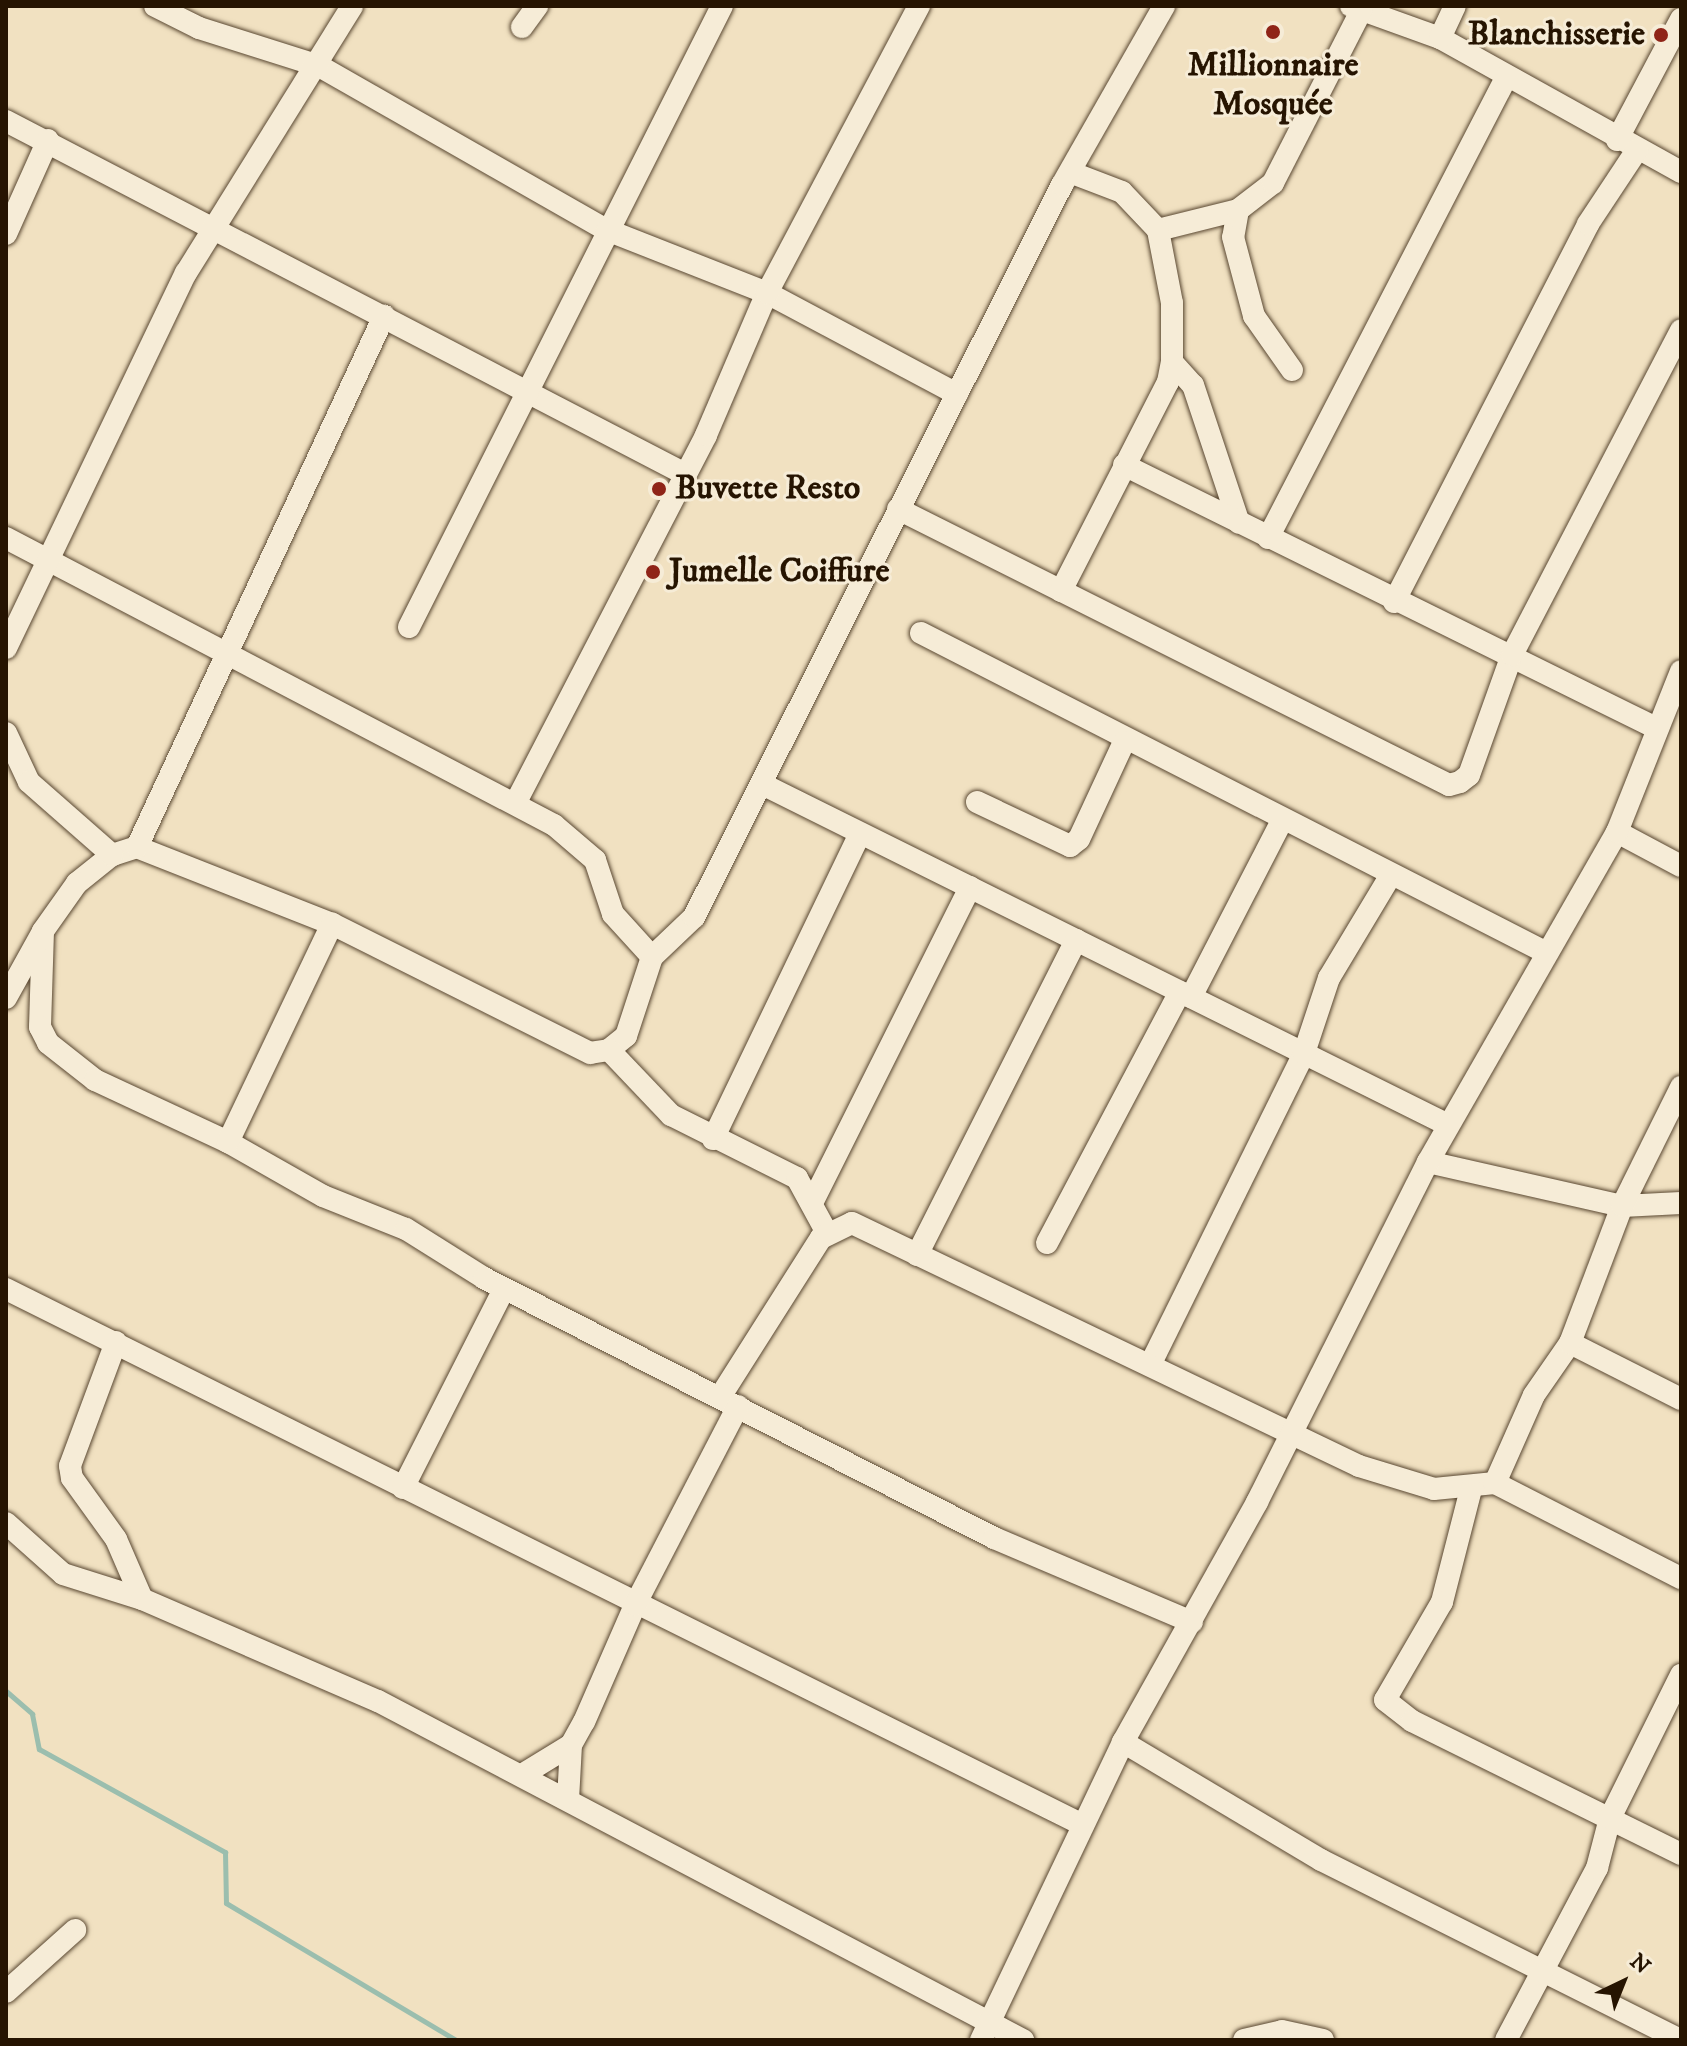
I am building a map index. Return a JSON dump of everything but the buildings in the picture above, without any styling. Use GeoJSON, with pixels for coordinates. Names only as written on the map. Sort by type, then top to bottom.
{"type":"FeatureCollection","features":[{"type":"Feature","properties":{"kind":"street"},"geometry":{"type":"LineString","coordinates":[[155,6],[199,28],[319,66],[607,230],[767,293],[957,394]]}},
{"type":"Feature","properties":{"kind":"street"},"geometry":{"type":"LineString","coordinates":[[6,648],[186,273],[319,66],[352,6]]}},
{"type":"Feature","properties":{"kind":"street"},"geometry":{"type":"LineString","coordinates":[[522,27],[537,6]]}},
{"type":"Feature","properties":{"kind":"street"},"geometry":{"type":"LineString","coordinates":[[409,627],[722,6]]}},
{"type":"Feature","properties":{"kind":"street"},"geometry":{"type":"LineString","coordinates":[[516,802],[685,474],[767,293],[919,6]]}},
{"type":"Feature","properties":{"kind":"street"},"geometry":{"type":"LineString","coordinates":[[6,998],[43,931],[77,883],[112,855],[137,847],[332,924],[590,1053],[609,1050],[626,1036],[652,957],[694,917],[840,638],[898,509],[1070,172],[1164,6]]}},
{"type":"Feature","properties":{"kind":"street"},"geometry":{"type":"LineString","coordinates":[[1440,38],[1455,6]]}},
{"type":"Feature","properties":{"kind":"street"},"geometry":{"type":"LineString","coordinates":[[1158,230],[1238,210],[1280,172],[1356,8],[1440,38],[1627,145],[1681,172]]}},
{"type":"Feature","properties":{"kind":"street"},"geometry":{"type":"LineString","coordinates":[[1394,602],[1627,145],[1681,19]]}},
{"type":"Feature","properties":{"kind":"street"},"geometry":{"type":"LineString","coordinates":[[1268,538],[1507,76]]}},
{"type":"Feature","properties":{"kind":"street"},"geometry":{"type":"LineString","coordinates":[[6,121],[48,140],[214,232],[384,316],[685,474]]}},
{"type":"Feature","properties":{"kind":"street"},"geometry":{"type":"LineString","coordinates":[[6,234],[48,140]]}},
{"type":"Feature","properties":{"kind":"street"},"geometry":{"type":"LineString","coordinates":[[1061,591],[1168,382],[1172,362],[1172,303],[1158,230],[1122,192],[1070,172]]}},
{"type":"Feature","properties":{"kind":"street"},"geometry":{"type":"LineString","coordinates":[[1238,210],[1233,237],[1254,316],[1292,370]]}},
{"type":"Feature","properties":{"kind":"street"},"geometry":{"type":"LineString","coordinates":[[137,847],[384,316]]}},
{"type":"Feature","properties":{"kind":"street"},"geometry":{"type":"LineString","coordinates":[[898,509],[1449,785],[1469,775],[1512,655],[1681,330]]}},
{"type":"Feature","properties":{"kind":"street"},"geometry":{"type":"LineString","coordinates":[[1172,362],[1193,385],[1239,523]]}},
{"type":"Feature","properties":{"kind":"street"},"geometry":{"type":"LineString","coordinates":[[1124,465],[1394,602],[1512,655],[1656,728]]}},
{"type":"Feature","properties":{"kind":"street"},"geometry":{"type":"LineString","coordinates":[[6,538],[229,650],[516,802],[595,860],[613,914],[652,957]]}},
{"type":"Feature","properties":{"kind":"street"},"geometry":{"type":"LineString","coordinates":[[921,633],[1124,742],[1547,953]]}},
{"type":"Feature","properties":{"kind":"street"},"geometry":{"type":"LineString","coordinates":[[986,2030],[1123,1742],[1192,1622],[1428,1162],[1617,832],[1681,671]]}},
{"type":"Feature","properties":{"kind":"street"},"geometry":{"type":"LineString","coordinates":[[6,733],[29,782],[112,855]]}},
{"type":"Feature","properties":{"kind":"street"},"geometry":{"type":"LineString","coordinates":[[977,802],[1070,846],[1079,839],[1124,742]]}},
{"type":"Feature","properties":{"kind":"street"},"geometry":{"type":"LineString","coordinates":[[762,784],[1448,1125]]}},
{"type":"Feature","properties":{"kind":"street"},"geometry":{"type":"LineString","coordinates":[[1047,1243],[1282,821]]}},
{"type":"Feature","properties":{"kind":"street"},"geometry":{"type":"LineString","coordinates":[[1617,832],[1681,866]]}},
{"type":"Feature","properties":{"kind":"street"},"geometry":{"type":"LineString","coordinates":[[713,1139],[860,833]]}},
{"type":"Feature","properties":{"kind":"street"},"geometry":{"type":"LineString","coordinates":[[1150,1365],[1304,1053],[1329,978],[1391,875]]}},
{"type":"Feature","properties":{"kind":"street"},"geometry":{"type":"LineString","coordinates":[[813,1201],[970,887]]}},
{"type":"Feature","properties":{"kind":"street"},"geometry":{"type":"LineString","coordinates":[[228,1142],[332,924]]}},
{"type":"Feature","properties":{"kind":"street"},"geometry":{"type":"LineString","coordinates":[[43,931],[40,1027],[48,1043],[95,1080],[228,1142],[323,1196],[406,1229],[504,1289],[994,1538],[1192,1622]]}},
{"type":"Feature","properties":{"kind":"street"},"geometry":{"type":"LineString","coordinates":[[917,1255],[1076,940]]}},
{"type":"Feature","properties":{"kind":"street"},"geometry":{"type":"LineString","coordinates":[[609,1050],[671,1115],[713,1139],[777,1164],[813,1201],[827,1233]]}},
{"type":"Feature","properties":{"kind":"street"},"geometry":{"type":"LineString","coordinates":[[1495,1483],[1534,1395],[1570,1343],[1622,1206],[1681,1087]]}},
{"type":"Feature","properties":{"kind":"street"},"geometry":{"type":"LineString","coordinates":[[1428,1162],[1622,1206],[1677,1206]]}},
{"type":"Feature","properties":{"kind":"street"},"geometry":{"type":"LineString","coordinates":[[568,1800],[571,1745],[729,1401],[827,1233],[852,1223],[1397,1482],[1471,1489],[1495,1483],[1681,1578]]}},
{"type":"Feature","properties":{"kind":"street"},"geometry":{"type":"LineString","coordinates":[[6,1289],[635,1605],[1083,1825]]}},
{"type":"Feature","properties":{"kind":"street"},"geometry":{"type":"LineString","coordinates":[[403,1488],[504,1289]]}},
{"type":"Feature","properties":{"kind":"street"},"geometry":{"type":"LineString","coordinates":[[116,1342],[70,1466],[72,1478],[116,1539],[142,1599]]}},
{"type":"Feature","properties":{"kind":"street"},"geometry":{"type":"LineString","coordinates":[[1570,1343],[1681,1399]]}},
{"type":"Feature","properties":{"kind":"street"},"geometry":{"type":"LineString","coordinates":[[1471,1489],[1442,1602],[1385,1700],[1412,1721],[1681,1854]]}},
{"type":"Feature","properties":{"kind":"street"},"geometry":{"type":"LineString","coordinates":[[6,1523],[63,1574],[142,1599],[378,1701],[522,1775],[986,2030],[1023,2040]]}},
{"type":"Feature","properties":{"kind":"street"},"geometry":{"type":"LineString","coordinates":[[1506,2040],[1597,1868],[1610,1818],[1681,1675]]}},
{"type":"Feature","properties":{"kind":"street"},"geometry":{"type":"LineString","coordinates":[[1123,1742],[1321,1860],[1681,2040]]}},
{"type":"Feature","properties":{"kind":"street"},"geometry":{"type":"LineString","coordinates":[[522,1775],[571,1745]]}},
{"type":"Feature","properties":{"kind":"street"},"geometry":{"type":"LineString","coordinates":[[6,1992],[75,1930]]}},
{"type":"Feature","properties":{"kind":"street"},"geometry":{"type":"LineString","coordinates":[[1244,2040],[1282,2031],[1323,2040]]}},
{"type":"Feature","properties":{"kind":"waterway"},"geometry":{"type":"LineString","coordinates":[[6,1691],[32,1714],[39,1749],[225,1852],[226,1903],[456,2040]]}},
{"type":"Feature","properties":{"kind":"place","name":"Millionnaire Mosquée"},"geometry":{"type":"Point","coordinates":[1273,32]}},
{"type":"Feature","properties":{"kind":"place","name":"Blanchisserie"},"geometry":{"type":"Point","coordinates":[1661,35]}},
{"type":"Feature","properties":{"kind":"place","name":"Buvette Resto"},"geometry":{"type":"Point","coordinates":[659,489]}},
{"type":"Feature","properties":{"kind":"place","name":"Jumelle Coiffure"},"geometry":{"type":"Point","coordinates":[653,572]}}]}
